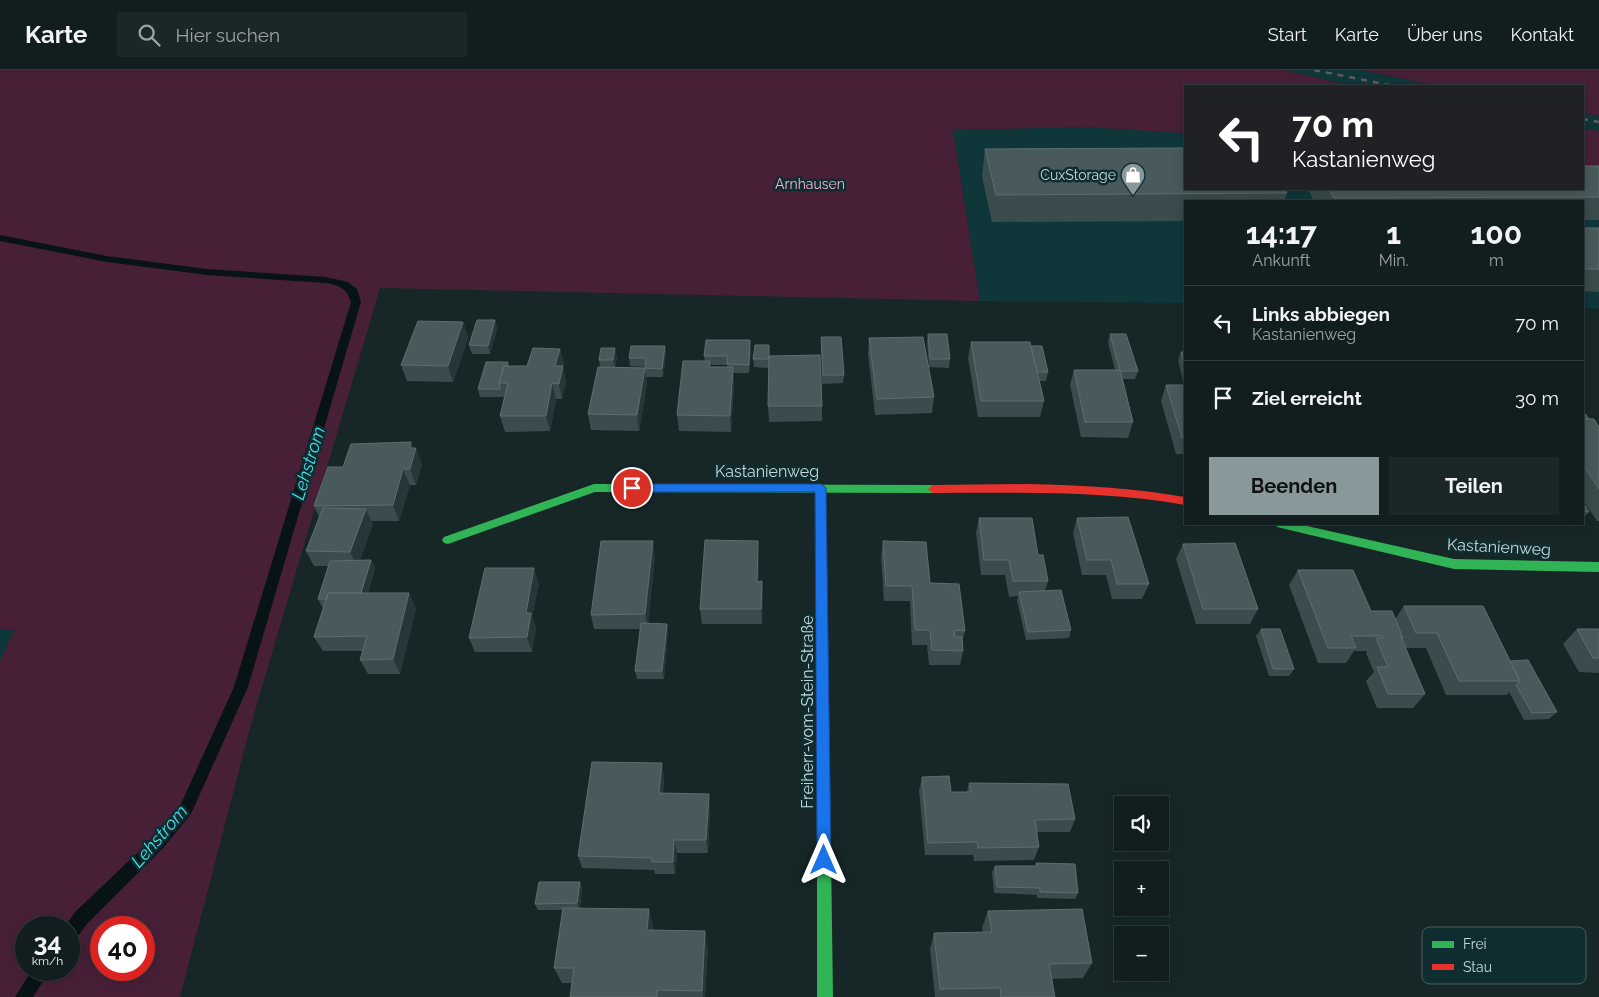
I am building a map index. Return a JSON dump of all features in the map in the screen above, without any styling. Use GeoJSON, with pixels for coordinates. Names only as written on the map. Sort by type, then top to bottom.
{"type":"FeatureCollection","features":[{"type":"Feature","properties":{"kind":"street","name":"Kastanienweg"},"geometry":{"type":"LineString","coordinates":[[448,540],[594,488],[1069,489],[1166,497],[1184,501]]}},
{"type":"Feature","properties":{"kind":"street","name":"Freiherr-vom-Stein-Straße"},"geometry":{"type":"LineString","coordinates":[[821,488],[825,997]]}},
{"type":"Feature","properties":{"kind":"street","name":"Kastanienweg"},"geometry":{"type":"LineString","coordinates":[[1285,525],[1454,564],[1599,567]]}},
{"type":"Feature","properties":{"kind":"shaded area"},"geometry":{"type":"Polygon","coordinates":[[[1283,70],[1362,70],[1431,85],[1349,85],[1283,70]]]}},
{"type":"Feature","properties":{"kind":"shaded area"},"geometry":{"type":"Polygon","coordinates":[[[1584,113],[1599,116],[1599,131],[1584,128],[1584,113]]]}},
{"type":"Feature","properties":{"kind":"shaded area"},"geometry":{"type":"Polygon","coordinates":[[[1085,127],[1184,133],[1184,190],[1584,190],[1584,188],[1599,177],[1599,309],[1584,308],[1584,200],[1184,200],[1184,303],[980,301],[953,130],[1085,127]]]}},
{"type":"Feature","properties":{"kind":"shaded area"},"geometry":{"type":"Polygon","coordinates":[[[15,629],[0,661],[0,630],[15,629]]]}},
{"type":"Feature","properties":{"kind":"green space","name":"Arnhausen"},"geometry":{"type":"Polygon","coordinates":[[[0,70],[1283,70],[1349,85],[1184,85],[1184,133],[1085,127],[953,130],[980,301],[380,288],[251,724],[180,997],[0,997],[0,661],[15,629],[0,630],[0,70]]]}},
{"type":"Feature","properties":{"kind":"green space"},"geometry":{"type":"Polygon","coordinates":[[[1363,70],[1599,70],[1599,116],[1584,113],[1584,85],[1431,85],[1363,70]]]}},
{"type":"Feature","properties":{"kind":"green space"},"geometry":{"type":"Polygon","coordinates":[[[1584,128],[1599,131],[1599,177],[1584,177],[1584,128]]]}},
{"type":"Feature","properties":{"kind":"building"},"geometry":{"type":"Polygon","coordinates":[[[1184,148],[1184,190],[1286,190],[1287,193],[996,195],[985,149],[1184,148]]]}},
{"type":"Feature","properties":{"kind":"building"},"geometry":{"type":"Polygon","coordinates":[[[1584,166],[1599,166],[1599,197],[1334,198],[1330,190],[1584,190],[1584,166]]]}},
{"type":"Feature","properties":{"kind":"building"},"geometry":{"type":"Polygon","coordinates":[[[1584,228],[1599,228],[1599,269],[1584,269],[1584,228]]]}},
{"type":"Feature","properties":{"kind":"building"},"geometry":{"type":"Polygon","coordinates":[[[477,320],[495,320],[488,346],[469,345],[477,320]]]}},
{"type":"Feature","properties":{"kind":"building"},"geometry":{"type":"Polygon","coordinates":[[[418,321],[463,322],[448,366],[401,365],[418,321]]]}},
{"type":"Feature","properties":{"kind":"building"},"geometry":{"type":"Polygon","coordinates":[[[928,334],[947,334],[950,359],[930,359],[928,334]]]}},
{"type":"Feature","properties":{"kind":"building"},"geometry":{"type":"Polygon","coordinates":[[[1110,334],[1126,334],[1138,371],[1120,371],[1110,334]]]}},
{"type":"Feature","properties":{"kind":"building"},"geometry":{"type":"Polygon","coordinates":[[[821,337],[841,337],[844,375],[823,375],[821,337]]]}},
{"type":"Feature","properties":{"kind":"building"},"geometry":{"type":"Polygon","coordinates":[[[923,337],[934,397],[877,399],[869,338],[923,337]]]}},
{"type":"Feature","properties":{"kind":"building"},"geometry":{"type":"Polygon","coordinates":[[[706,340],[750,340],[749,365],[727,364],[727,356],[704,356],[706,340]]]}},
{"type":"Feature","properties":{"kind":"building"},"geometry":{"type":"Polygon","coordinates":[[[971,342],[1030,342],[1044,401],[981,401],[971,342]]]}},
{"type":"Feature","properties":{"kind":"building"},"geometry":{"type":"Polygon","coordinates":[[[755,345],[769,345],[769,359],[753,359],[755,345]]]}},
{"type":"Feature","properties":{"kind":"building"},"geometry":{"type":"Polygon","coordinates":[[[631,346],[665,346],[662,369],[645,368],[646,358],[629,358],[631,346]]]}},
{"type":"Feature","properties":{"kind":"building"},"geometry":{"type":"Polygon","coordinates":[[[1031,346],[1042,346],[1048,372],[1037,372],[1031,346]]]}},
{"type":"Feature","properties":{"kind":"building"},"geometry":{"type":"Polygon","coordinates":[[[533,348],[560,349],[555,366],[563,366],[559,384],[552,383],[546,416],[500,416],[508,383],[499,383],[504,366],[527,366],[533,348]]]}},
{"type":"Feature","properties":{"kind":"building"},"geometry":{"type":"Polygon","coordinates":[[[601,348],[615,348],[613,360],[599,360],[601,348]]]}},
{"type":"Feature","properties":{"kind":"building"},"geometry":{"type":"Polygon","coordinates":[[[1181,352],[1184,352],[1184,365],[1181,352]]]}},
{"type":"Feature","properties":{"kind":"building"},"geometry":{"type":"Polygon","coordinates":[[[820,355],[822,406],[768,406],[769,356],[820,355]]]}},
{"type":"Feature","properties":{"kind":"building"},"geometry":{"type":"Polygon","coordinates":[[[683,361],[710,361],[709,367],[733,367],[730,416],[677,415],[683,361]]]}},
{"type":"Feature","properties":{"kind":"building"},"geometry":{"type":"Polygon","coordinates":[[[486,362],[508,362],[507,366],[504,366],[499,383],[500,389],[478,389],[486,362]]]}},
{"type":"Feature","properties":{"kind":"building"},"geometry":{"type":"Polygon","coordinates":[[[598,367],[645,368],[637,415],[588,414],[598,367]]]}},
{"type":"Feature","properties":{"kind":"building"},"geometry":{"type":"Polygon","coordinates":[[[1074,370],[1120,370],[1133,422],[1085,422],[1074,370]]]}},
{"type":"Feature","properties":{"kind":"building"},"geometry":{"type":"Polygon","coordinates":[[[1166,385],[1184,385],[1184,438],[1182,438],[1166,385]]]}},
{"type":"Feature","properties":{"kind":"building"},"geometry":{"type":"Polygon","coordinates":[[[1584,412],[1589,419],[1584,419],[1584,412]]]}},
{"type":"Feature","properties":{"kind":"building"},"geometry":{"type":"Polygon","coordinates":[[[1584,419],[1594,419],[1599,427],[1599,489],[1584,466],[1584,419]]]}},
{"type":"Feature","properties":{"kind":"building"},"geometry":{"type":"Polygon","coordinates":[[[411,442],[410,448],[416,448],[410,469],[403,469],[393,505],[314,506],[328,467],[343,467],[351,444],[411,442]]]}},
{"type":"Feature","properties":{"kind":"building"},"geometry":{"type":"Polygon","coordinates":[[[1584,503],[1589,512],[1584,511],[1584,503]]]}},
{"type":"Feature","properties":{"kind":"building"},"geometry":{"type":"Polygon","coordinates":[[[323,508],[366,509],[350,552],[306,551],[323,508]]]}},
{"type":"Feature","properties":{"kind":"building"},"geometry":{"type":"Polygon","coordinates":[[[1128,517],[1149,584],[1117,584],[1111,560],[1087,560],[1077,518],[1128,517]]]}},
{"type":"Feature","properties":{"kind":"building"},"geometry":{"type":"Polygon","coordinates":[[[979,518],[1032,518],[1038,555],[1043,555],[1048,581],[1013,581],[1009,560],[984,560],[979,518]]]}},
{"type":"Feature","properties":{"kind":"building"},"geometry":{"type":"Polygon","coordinates":[[[705,540],[758,541],[757,582],[762,581],[761,609],[700,609],[705,540]]]}},
{"type":"Feature","properties":{"kind":"building"},"geometry":{"type":"Polygon","coordinates":[[[601,541],[653,541],[645,614],[591,615],[601,541]]]}},
{"type":"Feature","properties":{"kind":"building"},"geometry":{"type":"Polygon","coordinates":[[[883,541],[926,542],[930,583],[959,584],[965,631],[954,630],[955,637],[962,637],[963,651],[932,650],[930,630],[915,630],[912,586],[886,586],[883,541]]]}},
{"type":"Feature","properties":{"kind":"building"},"geometry":{"type":"Polygon","coordinates":[[[1235,543],[1258,609],[1203,609],[1183,544],[1235,543]]]}},
{"type":"Feature","properties":{"kind":"building"},"geometry":{"type":"Polygon","coordinates":[[[371,560],[361,593],[328,593],[327,599],[318,599],[330,561],[371,560]]]}},
{"type":"Feature","properties":{"kind":"building"},"geometry":{"type":"Polygon","coordinates":[[[485,568],[534,568],[526,613],[531,613],[527,637],[469,638],[485,568]]]}},
{"type":"Feature","properties":{"kind":"building"},"geometry":{"type":"Polygon","coordinates":[[[1298,570],[1353,570],[1371,611],[1392,611],[1425,694],[1388,694],[1377,667],[1388,667],[1376,638],[1383,638],[1382,636],[1351,636],[1356,648],[1328,648],[1298,570]]]}},
{"type":"Feature","properties":{"kind":"building"},"geometry":{"type":"Polygon","coordinates":[[[1061,590],[1071,630],[1028,632],[1019,592],[1061,590]]]}},
{"type":"Feature","properties":{"kind":"building"},"geometry":{"type":"Polygon","coordinates":[[[328,593],[409,593],[393,659],[360,660],[367,636],[314,637],[328,593]]]}},
{"type":"Feature","properties":{"kind":"building"},"geometry":{"type":"Polygon","coordinates":[[[1404,606],[1483,606],[1520,681],[1459,681],[1437,633],[1416,633],[1404,606]]]}},
{"type":"Feature","properties":{"kind":"building"},"geometry":{"type":"Polygon","coordinates":[[[641,623],[667,624],[662,671],[635,671],[641,623]]]}},
{"type":"Feature","properties":{"kind":"building"},"geometry":{"type":"Polygon","coordinates":[[[1261,629],[1280,629],[1294,669],[1273,669],[1261,629]]]}},
{"type":"Feature","properties":{"kind":"building"},"geometry":{"type":"Polygon","coordinates":[[[1577,629],[1599,629],[1599,658],[1593,658],[1577,629]]]}},
{"type":"Feature","properties":{"kind":"building"},"geometry":{"type":"Polygon","coordinates":[[[1528,660],[1557,712],[1532,713],[1516,685],[1520,681],[1510,661],[1528,660]]]}},
{"type":"Feature","properties":{"kind":"building"},"geometry":{"type":"Polygon","coordinates":[[[592,762],[662,763],[659,793],[709,794],[706,840],[674,840],[673,862],[652,862],[652,858],[578,856],[592,762]]]}},
{"type":"Feature","properties":{"kind":"building"},"geometry":{"type":"Polygon","coordinates":[[[949,776],[951,792],[971,792],[969,783],[1068,784],[1075,819],[1035,820],[1039,847],[978,848],[977,842],[928,843],[922,777],[949,776]]]}},
{"type":"Feature","properties":{"kind":"building"},"geometry":{"type":"Polygon","coordinates":[[[1036,863],[1075,864],[1078,893],[1040,892],[1040,888],[997,887],[995,866],[1037,866],[1036,863]]]}},
{"type":"Feature","properties":{"kind":"building"},"geometry":{"type":"Polygon","coordinates":[[[539,882],[580,882],[577,903],[535,904],[539,882]]]}},
{"type":"Feature","properties":{"kind":"building"},"geometry":{"type":"Polygon","coordinates":[[[563,908],[649,909],[647,930],[705,931],[702,991],[657,990],[657,997],[570,997],[574,968],[554,968],[563,908]]]}},
{"type":"Feature","properties":{"kind":"building"},"geometry":{"type":"Polygon","coordinates":[[[1082,909],[1092,963],[1049,964],[1055,997],[1001,997],[1000,988],[940,989],[934,933],[992,932],[988,911],[1082,909]]]}},
{"type":"Feature","properties":{"kind":"waterway","name":"Lehstrom"},"geometry":{"type":"LineString","coordinates":[[0,238],[107,259],[207,272],[326,280],[344,284],[353,291],[356,302],[241,687],[186,809],[158,843],[80,919]]}},
{"type":"Feature","properties":{"kind":"waterway","name":"Lehstrom"},"geometry":{"type":"LineString","coordinates":[[23,997],[34,981]]}},
{"type":"Feature","properties":{"kind":"railway"},"geometry":{"type":"LineString","coordinates":[[1314,70],[1389,85]]}},
{"type":"Feature","properties":{"kind":"railway"},"geometry":{"type":"LineString","coordinates":[[1584,119],[1599,122]]}},
{"type":"Feature","properties":{"kind":"traffic: fast"},"geometry":{"type":"LineString","coordinates":[[448,540],[594,488],[933,489]]}},
{"type":"Feature","properties":{"kind":"traffic: fast"},"geometry":{"type":"LineString","coordinates":[[1285,525],[1454,564],[1599,567]]}},
{"type":"Feature","properties":{"kind":"traffic: fast"},"geometry":{"type":"LineString","coordinates":[[823,710],[825,997]]}},
{"type":"Feature","properties":{"kind":"traffic: jam"},"geometry":{"type":"LineString","coordinates":[[821,488],[823,710]]}},
{"type":"Feature","properties":{"kind":"traffic: jam"},"geometry":{"type":"LineString","coordinates":[[933,489],[1028,488],[1092,490],[1124,492],[1184,501]]}},
{"type":"Feature","properties":{"kind":"place","name":"CuxStorage"},"geometry":{"type":"Point","coordinates":[1133,196]}},
{"type":"Feature","properties":{"kind":"route"},"geometry":{"type":"LineString","coordinates":[[632,488],[821,488],[824,860]]}}]}
